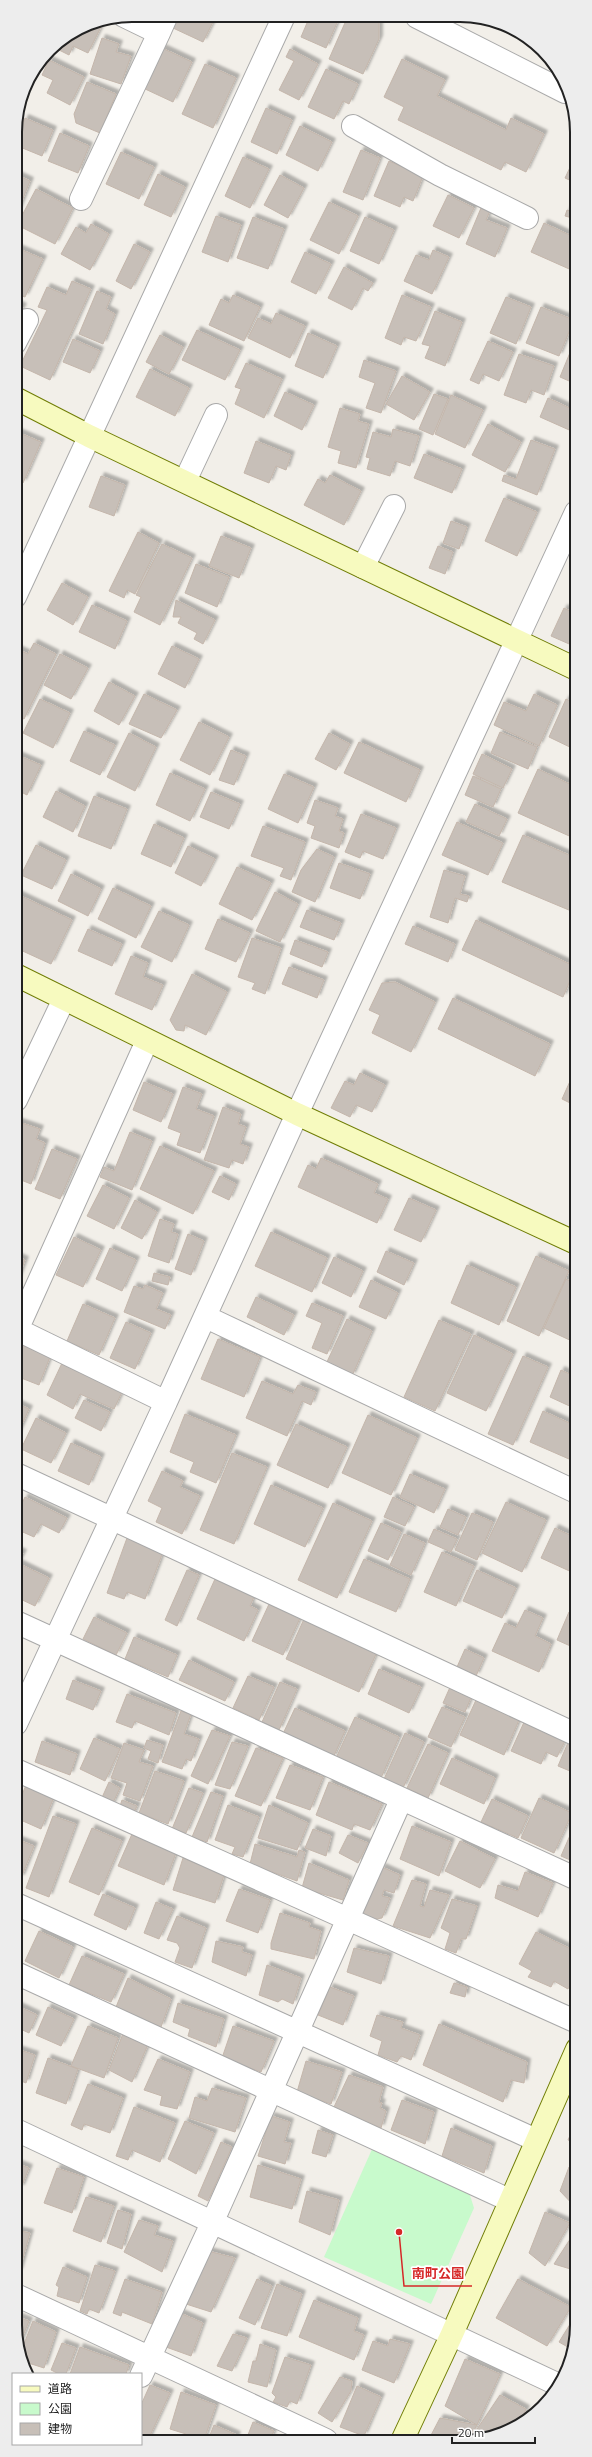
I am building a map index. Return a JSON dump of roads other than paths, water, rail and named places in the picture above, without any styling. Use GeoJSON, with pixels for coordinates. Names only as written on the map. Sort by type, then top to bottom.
{"type":"FeatureCollection","features":[{"type":"Feature","properties":{"kind":"street"},"geometry":{"type":"LineString","coordinates":[[22,582],[281,22]]}},
{"type":"Feature","properties":{"kind":"street"},"geometry":{"type":"LineString","coordinates":[[427,22],[562,90]]}},
{"type":"Feature","properties":{"kind":"street"},"geometry":{"type":"LineString","coordinates":[[81,199],[163,24]]}},
{"type":"Feature","properties":{"kind":"street"},"geometry":{"type":"LineString","coordinates":[[353,126],[440,175],[527,218]]}},
{"type":"Feature","properties":{"kind":"street"},"geometry":{"type":"LineString","coordinates":[[22,330],[27,320]]}},
{"type":"Feature","properties":{"kind":"street"},"geometry":{"type":"LineString","coordinates":[[22,402],[89,436],[570,666]]}},
{"type":"Feature","properties":{"kind":"street"},"geometry":{"type":"LineString","coordinates":[[185,481],[216,414]]}},
{"type":"Feature","properties":{"kind":"street"},"geometry":{"type":"LineString","coordinates":[[363,567],[394,506]]}},
{"type":"Feature","properties":{"kind":"street"},"geometry":{"type":"LineString","coordinates":[[22,1711],[206,1317],[297,1114],[570,525]]}},
{"type":"Feature","properties":{"kind":"street"},"geometry":{"type":"LineString","coordinates":[[22,978],[297,1114],[570,1240]]}},
{"type":"Feature","properties":{"kind":"street"},"geometry":{"type":"LineString","coordinates":[[22,1087],[64,999]]}},
{"type":"Feature","properties":{"kind":"street"},"geometry":{"type":"LineString","coordinates":[[22,1317],[147,1041]]}},
{"type":"Feature","properties":{"kind":"street"},"geometry":{"type":"LineString","coordinates":[[206,1317],[570,1489]]}},
{"type":"Feature","properties":{"kind":"street"},"geometry":{"type":"LineString","coordinates":[[22,1333],[166,1402]]}},
{"type":"Feature","properties":{"kind":"street"},"geometry":{"type":"LineString","coordinates":[[22,1477],[570,1732]]}},
{"type":"Feature","properties":{"kind":"street"},"geometry":{"type":"LineString","coordinates":[[22,1625],[54,1642],[570,1876]]}},
{"type":"Feature","properties":{"kind":"street"},"geometry":{"type":"LineString","coordinates":[[22,1773],[570,2019]]}},
{"type":"Feature","properties":{"kind":"street"},"geometry":{"type":"LineString","coordinates":[[145,2367],[212,2223],[401,1800]]}},
{"type":"Feature","properties":{"kind":"street"},"geometry":{"type":"LineString","coordinates":[[22,1907],[536,2140]]}},
{"type":"Feature","properties":{"kind":"street"},"geometry":{"type":"LineString","coordinates":[[22,1976],[509,2200]]}},
{"type":"Feature","properties":{"kind":"street"},"geometry":{"type":"LineString","coordinates":[[405,2435],[452,2334],[509,2200],[570,2065]]}},
{"type":"Feature","properties":{"kind":"street"},"geometry":{"type":"LineString","coordinates":[[22,2133],[553,2382]]}},
{"type":"Feature","properties":{"kind":"street"},"geometry":{"type":"LineString","coordinates":[[22,2298],[145,2367],[314,2435]]}},
{"type":"Feature","properties":{"kind":"place","name":"南町公園"},"geometry":{"type":"Point","coordinates":[399,2232]}}]}
